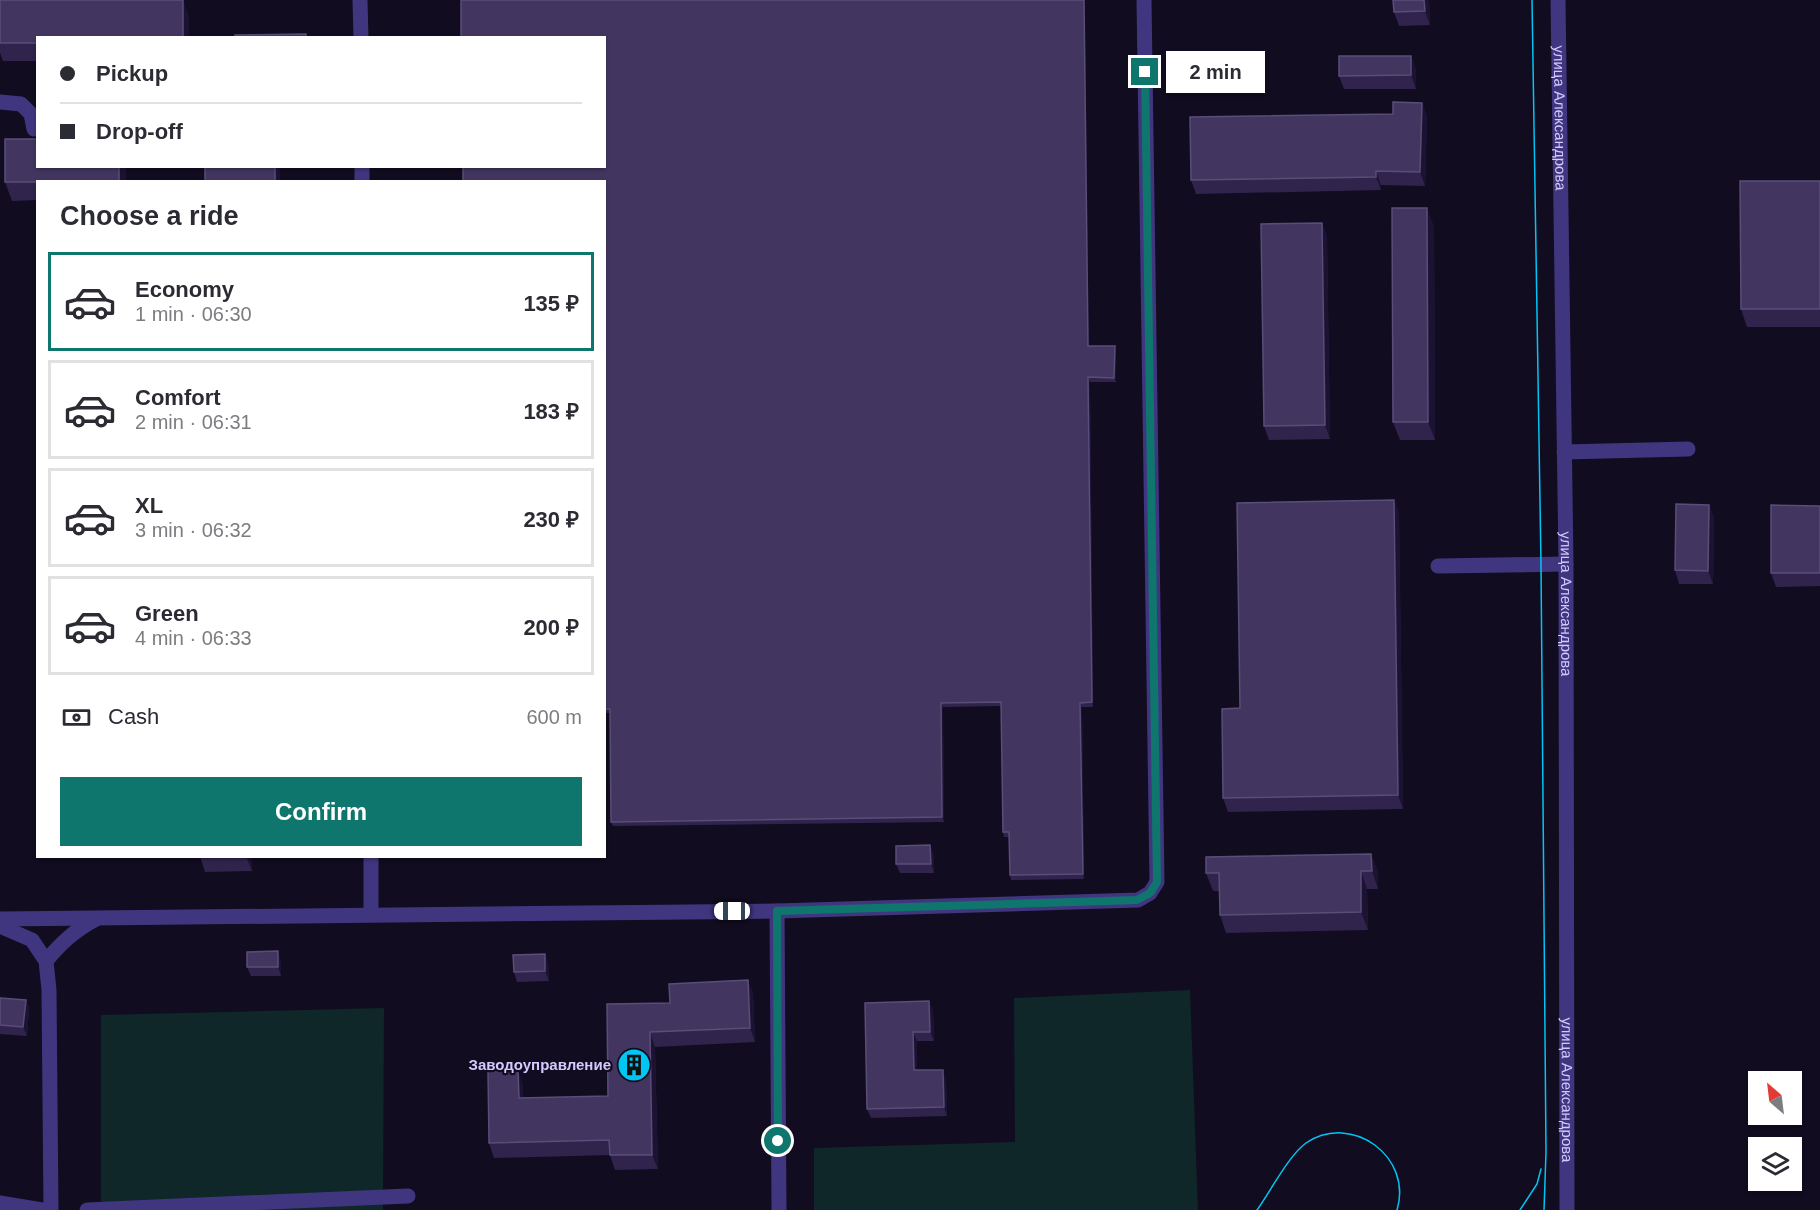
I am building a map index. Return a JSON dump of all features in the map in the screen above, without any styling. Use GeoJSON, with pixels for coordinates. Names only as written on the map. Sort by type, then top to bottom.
{"type":"FeatureCollection","features":[{"type":"Feature","properties":{"kind":"street"},"geometry":{"type":"LineString","coordinates":[[360,0],[361,36]]}},
{"type":"Feature","properties":{"kind":"street"},"geometry":{"type":"LineString","coordinates":[[0,919],[777,911],[1137,900],[1150,893],[1157,882],[1144,0]]}},
{"type":"Feature","properties":{"kind":"street","name":"улица Александрова"},"geometry":{"type":"LineString","coordinates":[[1558,0],[1566,564],[1567,1210]]}},
{"type":"Feature","properties":{"kind":"street"},"geometry":{"type":"LineString","coordinates":[[0,102],[21,104],[31,114],[34,129]]}},
{"type":"Feature","properties":{"kind":"street"},"geometry":{"type":"LineString","coordinates":[[1564,452],[1688,449]]}},
{"type":"Feature","properties":{"kind":"street"},"geometry":{"type":"LineString","coordinates":[[1438,566],[1566,564]]}},
{"type":"Feature","properties":{"kind":"street"},"geometry":{"type":"LineString","coordinates":[[371,858],[371,914]]}},
{"type":"Feature","properties":{"kind":"street"},"geometry":{"type":"LineString","coordinates":[[777,911],[778,1210]]}},
{"type":"Feature","properties":{"kind":"street"},"geometry":{"type":"LineString","coordinates":[[46,961],[76,930],[99,917]]}},
{"type":"Feature","properties":{"kind":"street"},"geometry":{"type":"LineString","coordinates":[[0,926],[32,940],[46,961],[49,990],[51,1210]]}},
{"type":"Feature","properties":{"kind":"street"},"geometry":{"type":"LineString","coordinates":[[87,1210],[408,1196]]}},
{"type":"Feature","properties":{"kind":"street"},"geometry":{"type":"LineString","coordinates":[[0,1203],[42,1210]]}},
{"type":"Feature","properties":{"kind":"green space"},"geometry":{"type":"Polygon","coordinates":[[[1190,990],[1198,1210],[814,1210],[814,1148],[1015,1142],[1014,998],[1190,990]]]}},
{"type":"Feature","properties":{"kind":"green space"},"geometry":{"type":"Polygon","coordinates":[[[384,1008],[383,1210],[101,1210],[101,1015],[384,1008]]]}},
{"type":"Feature","properties":{"kind":"building"},"geometry":{"type":"Polygon","coordinates":[[[0,0],[183,0],[183,36],[36,36],[36,43],[0,43],[0,0]]]}},
{"type":"Feature","properties":{"kind":"building"},"geometry":{"type":"Polygon","coordinates":[[[461,0],[1084,0],[1088,346],[1115,346],[1114,378],[1088,377],[1092,702],[1080,703],[1083,874],[1010,875],[1009,832],[1003,832],[1001,702],[941,703],[942,817],[611,822],[610,709],[606,709],[606,180],[463,180],[463,168],[606,168],[606,36],[461,36],[461,0]]]}},
{"type":"Feature","properties":{"kind":"building"},"geometry":{"type":"Polygon","coordinates":[[[1393,0],[1424,0],[1425,11],[1394,12],[1393,0]]]}},
{"type":"Feature","properties":{"kind":"building"},"geometry":{"type":"Polygon","coordinates":[[[306,34],[306,36],[235,36],[306,34]]]}},
{"type":"Feature","properties":{"kind":"building"},"geometry":{"type":"Polygon","coordinates":[[[1339,56],[1411,56],[1411,75],[1339,76],[1339,56]]]}},
{"type":"Feature","properties":{"kind":"building"},"geometry":{"type":"Polygon","coordinates":[[[1393,102],[1422,103],[1420,172],[1376,171],[1376,177],[1191,180],[1190,117],[1393,114],[1393,102]]]}},
{"type":"Feature","properties":{"kind":"building"},"geometry":{"type":"Polygon","coordinates":[[[5,139],[36,139],[36,168],[119,168],[119,180],[5,182],[5,139]]]}},
{"type":"Feature","properties":{"kind":"building"},"geometry":{"type":"Polygon","coordinates":[[[205,168],[275,168],[275,180],[205,180],[205,168]]]}},
{"type":"Feature","properties":{"kind":"building"},"geometry":{"type":"Polygon","coordinates":[[[1740,181],[1820,181],[1820,309],[1741,309],[1740,181]]]}},
{"type":"Feature","properties":{"kind":"building"},"geometry":{"type":"Polygon","coordinates":[[[1392,208],[1427,208],[1428,422],[1393,422],[1392,208]]]}},
{"type":"Feature","properties":{"kind":"building"},"geometry":{"type":"Polygon","coordinates":[[[1322,223],[1325,425],[1264,426],[1261,224],[1322,223]]]}},
{"type":"Feature","properties":{"kind":"building"},"geometry":{"type":"Polygon","coordinates":[[[1394,500],[1398,795],[1223,798],[1222,709],[1240,708],[1237,503],[1394,500]]]}},
{"type":"Feature","properties":{"kind":"building"},"geometry":{"type":"Polygon","coordinates":[[[1676,504],[1709,505],[1708,571],[1675,570],[1676,504]]]}},
{"type":"Feature","properties":{"kind":"building"},"geometry":{"type":"Polygon","coordinates":[[[1771,505],[1820,506],[1820,573],[1771,573],[1771,505]]]}},
{"type":"Feature","properties":{"kind":"building"},"geometry":{"type":"Polygon","coordinates":[[[930,845],[931,864],[896,864],[896,846],[930,845]]]}},
{"type":"Feature","properties":{"kind":"building"},"geometry":{"type":"Polygon","coordinates":[[[1371,854],[1372,871],[1361,871],[1361,912],[1220,915],[1219,873],[1206,873],[1206,857],[1371,854]]]}},
{"type":"Feature","properties":{"kind":"building"},"geometry":{"type":"Polygon","coordinates":[[[278,951],[278,967],[247,967],[247,952],[278,951]]]}},
{"type":"Feature","properties":{"kind":"building"},"geometry":{"type":"Polygon","coordinates":[[[545,954],[545,971],[514,972],[513,955],[545,954]]]}},
{"type":"Feature","properties":{"kind":"building"},"geometry":{"type":"Polygon","coordinates":[[[748,980],[750,1028],[650,1032],[652,1155],[610,1155],[609,1140],[489,1143],[488,1071],[518,1070],[519,1098],[608,1096],[607,1004],[670,1003],[669,984],[748,980]]]}},
{"type":"Feature","properties":{"kind":"building"},"geometry":{"type":"Polygon","coordinates":[[[0,998],[26,1000],[23,1027],[0,1025],[0,998]]]}},
{"type":"Feature","properties":{"kind":"building"},"geometry":{"type":"Polygon","coordinates":[[[929,1001],[930,1032],[913,1032],[914,1070],[943,1070],[944,1107],[867,1109],[865,1003],[929,1001]]]}},
{"type":"Feature","properties":{"kind":"tram line"},"geometry":{"type":"LineString","coordinates":[[1532,0],[1541,565],[1546,1152],[1544,1210]]}},
{"type":"Feature","properties":{"kind":"tram line"},"geometry":{"type":"LineString","coordinates":[[1257,1210],[1286,1165],[1306,1143],[1324,1135],[1342,1133],[1359,1137],[1375,1145],[1387,1157],[1396,1173],[1400,1191],[1397,1210]]}},
{"type":"Feature","properties":{"kind":"tram line"},"geometry":{"type":"LineString","coordinates":[[1520,1210],[1537,1184],[1541,1169]]}},
{"type":"Feature","properties":{"kind":"place","name":"Заводоуправление"},"geometry":{"type":"Point","coordinates":[634,1065]}},
{"type":"Feature","properties":{"kind":"route"},"geometry":{"type":"LineString","coordinates":[[778,1141],[777,911],[1137,900],[1150,893],[1157,882],[1145,72]]}}]}
